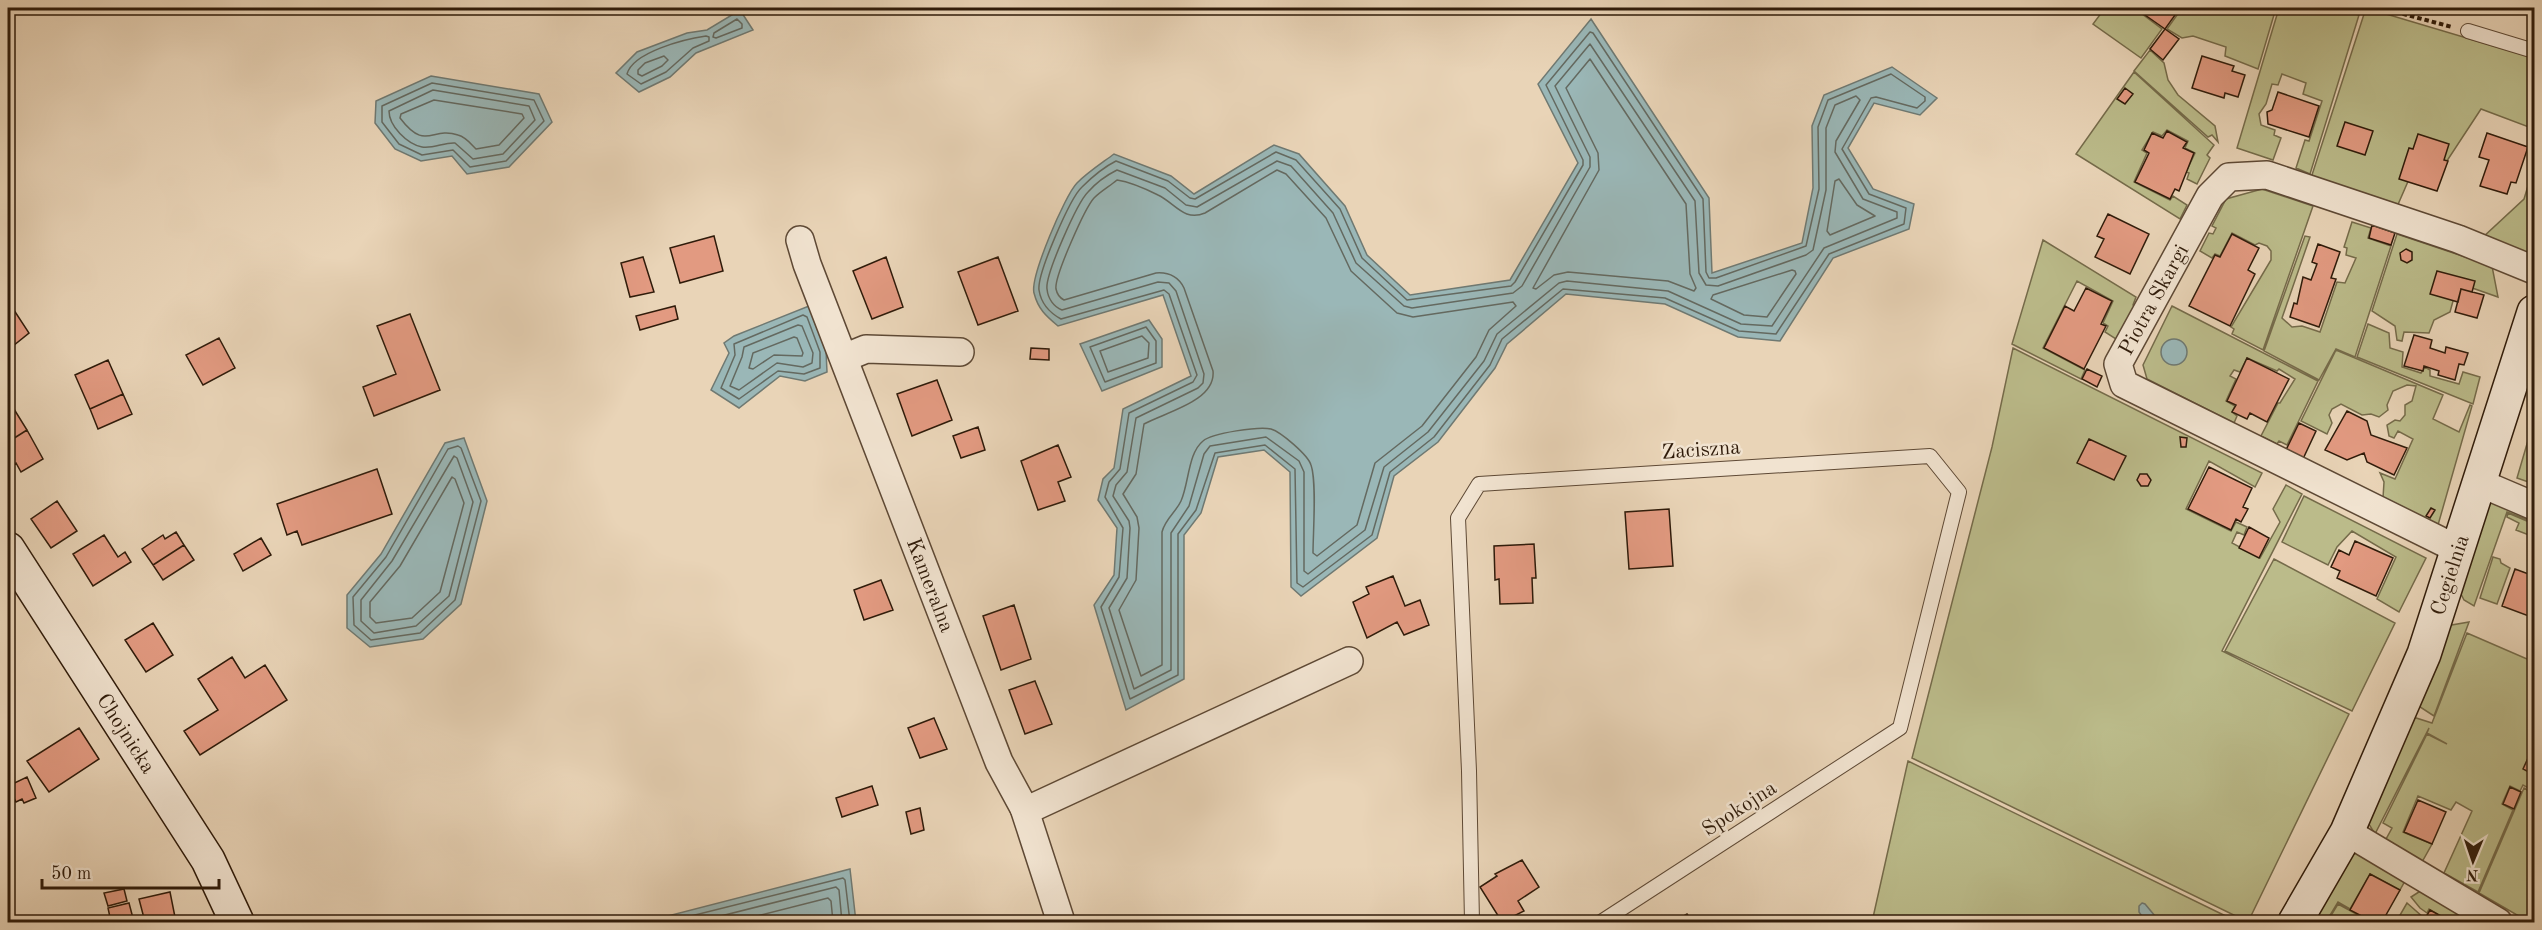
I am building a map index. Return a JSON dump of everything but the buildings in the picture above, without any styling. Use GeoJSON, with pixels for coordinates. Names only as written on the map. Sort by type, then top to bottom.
{"type":"FeatureCollection","features":[{"type":"Feature","properties":{"kind":"street","name":"Piotra Skargi"},"geometry":{"type":"LineString","coordinates":[[2457,549],[2124,384],[2118,364],[2210,196],[2229,177],[2267,175],[2458,239],[2535,270]]}},
{"type":"Feature","properties":{"kind":"street","name":"Kameralna"},"geometry":{"type":"LineString","coordinates":[[800,240],[807,264],[999,762],[1024,808],[1061,922]]}},
{"type":"Feature","properties":{"kind":"street","name":"Cegielnia"},"geometry":{"type":"LineString","coordinates":[[2295,922],[2347,832],[2424,654],[2535,312]]}},
{"type":"Feature","properties":{"kind":"street"},"geometry":{"type":"LineString","coordinates":[[844,358],[866,349],[960,352]]}},
{"type":"Feature","properties":{"kind":"street"},"geometry":{"type":"LineString","coordinates":[[2480,483],[2535,506]]}},
{"type":"Feature","properties":{"kind":"street","name":"Chojnicka"},"geometry":{"type":"LineString","coordinates":[[8,549],[208,860],[237,922]]}},
{"type":"Feature","properties":{"kind":"street"},"geometry":{"type":"LineString","coordinates":[[1024,808],[1036,806],[1349,661]]}},
{"type":"Feature","properties":{"kind":"street"},"geometry":{"type":"LineString","coordinates":[[2347,832],[2498,922]]}},
{"type":"Feature","properties":{"kind":"lane"},"geometry":{"type":"LineString","coordinates":[[2468,31],[2535,51]]}},
{"type":"Feature","properties":{"kind":"lane","name":"Zaciszna"},"geometry":{"type":"LineString","coordinates":[[1472,922],[1469,771],[1458,518],[1479,484],[1930,456],[1959,492],[1900,728]]}},
{"type":"Feature","properties":{"kind":"lane","name":"Spokojna"},"geometry":{"type":"LineString","coordinates":[[1600,922],[1900,728]]}},
{"type":"Feature","properties":{"kind":"path"},"geometry":{"type":"LineString","coordinates":[[2381,8],[2468,31]]}},
{"type":"Feature","properties":{"kind":"green space"},"geometry":{"type":"Polygon","coordinates":[[[2105,8],[2134,8],[2162,29],[2141,58],[2093,24],[2105,8]]]}},
{"type":"Feature","properties":{"kind":"green space"},"geometry":{"type":"Polygon","coordinates":[[[2182,8],[2276,8],[2258,69],[2225,56],[2226,47],[2193,36],[2182,38],[2167,29],[2182,8]]]}},
{"type":"Feature","properties":{"kind":"green space"},"geometry":{"type":"Polygon","coordinates":[[[2279,8],[2336,8],[2359,15],[2310,174],[2296,168],[2305,140],[2309,141],[2322,101],[2303,94],[2306,83],[2282,74],[2278,85],[2272,84],[2266,104],[2259,114],[2261,125],[2275,130],[2274,135],[2281,138],[2273,160],[2237,148],[2279,8]]]}},
{"type":"Feature","properties":{"kind":"green space"},"geometry":{"type":"Polygon","coordinates":[[[2366,8],[2534,58],[2534,129],[2481,109],[2441,170],[2413,170],[2396,209],[2311,178],[2366,8]]]}},
{"type":"Feature","properties":{"kind":"green space"},"geometry":{"type":"Polygon","coordinates":[[[2150,50],[2164,63],[2168,80],[2178,95],[2215,126],[2218,142],[2212,135],[2208,137],[2134,71],[2150,50]]]}},
{"type":"Feature","properties":{"kind":"green space"},"geometry":{"type":"Polygon","coordinates":[[[2134,72],[2214,145],[2207,155],[2210,158],[2197,184],[2187,179],[2189,173],[2186,172],[2195,153],[2185,148],[2188,141],[2167,130],[2162,136],[2153,132],[2142,150],[2147,153],[2134,182],[2170,200],[2173,196],[2187,205],[2180,219],[2076,154],[2134,72]]]}},
{"type":"Feature","properties":{"kind":"green space"},"geometry":{"type":"Polygon","coordinates":[[[2534,166],[2534,250],[2532,257],[2481,239],[2524,199],[2534,166]]]}},
{"type":"Feature","properties":{"kind":"green space"},"geometry":{"type":"Polygon","coordinates":[[[2262,189],[2313,206],[2263,350],[2232,334],[2234,329],[2231,327],[2271,260],[2271,251],[2267,246],[2259,243],[2255,245],[2232,233],[2220,256],[2215,254],[2212,258],[2200,251],[2209,233],[2213,234],[2216,228],[2212,226],[2226,199],[2262,189]]]}},
{"type":"Feature","properties":{"kind":"green space"},"geometry":{"type":"Polygon","coordinates":[[[2352,222],[2371,228],[2368,238],[2391,246],[2355,357],[2336,349],[2319,380],[2264,351],[2305,236],[2310,237],[2282,318],[2292,327],[2302,326],[2320,332],[2337,282],[2345,283],[2356,258],[2346,255],[2347,248],[2344,247],[2352,222]]]}},
{"type":"Feature","properties":{"kind":"green space"},"geometry":{"type":"Polygon","coordinates":[[[2397,234],[2492,266],[2498,297],[2458,283],[2450,312],[2434,320],[2429,333],[2404,332],[2402,341],[2397,340],[2395,326],[2372,311],[2397,234]]]}},
{"type":"Feature","properties":{"kind":"green space"},"geometry":{"type":"Polygon","coordinates":[[[2043,240],[2136,297],[2133,305],[2136,307],[2119,341],[2105,332],[2108,326],[2103,323],[2113,301],[2077,281],[2043,348],[2085,370],[2081,379],[2012,344],[2043,240]]]}},
{"type":"Feature","properties":{"kind":"green space"},"geometry":{"type":"Polygon","coordinates":[[[2172,306],[2318,381],[2287,445],[2279,441],[2277,444],[2261,436],[2278,403],[2295,379],[2279,369],[2277,371],[2247,358],[2240,372],[2234,370],[2230,376],[2236,379],[2226,401],[2235,406],[2232,412],[2237,416],[2234,423],[2147,379],[2143,365],[2172,306]]]}},
{"type":"Feature","properties":{"kind":"green space"},"geometry":{"type":"Polygon","coordinates":[[[2368,324],[2389,333],[2390,348],[2403,352],[2402,367],[2421,373],[2425,367],[2430,370],[2430,376],[2459,384],[2463,372],[2480,377],[2473,404],[2357,357],[2368,324]]]}},
{"type":"Feature","properties":{"kind":"green space"},"geometry":{"type":"Polygon","coordinates":[[[2013,348],[2262,473],[2255,487],[2209,461],[2186,509],[2231,531],[2236,522],[2247,527],[2244,535],[2237,532],[2232,543],[2260,558],[2280,522],[2273,509],[2286,485],[2302,494],[2222,651],[2349,714],[2248,922],[1912,758],[1992,447],[2013,348]]]}},
{"type":"Feature","properties":{"kind":"green space"},"geometry":{"type":"Polygon","coordinates":[[[2336,350],[2443,395],[2433,419],[2459,432],[2470,405],[2472,406],[2438,525],[2383,498],[2384,482],[2380,473],[2395,479],[2413,439],[2398,431],[2394,438],[2389,436],[2387,425],[2395,420],[2400,421],[2405,415],[2405,405],[2412,401],[2416,386],[2407,385],[2393,391],[2387,405],[2388,410],[2379,417],[2371,414],[2362,415],[2341,404],[2332,409],[2329,415],[2332,423],[2327,434],[2301,421],[2336,350]]]}},
{"type":"Feature","properties":{"kind":"green space"},"geometry":{"type":"Polygon","coordinates":[[[2534,420],[2534,484],[2517,478],[2534,420]]]}},
{"type":"Feature","properties":{"kind":"green space"},"geometry":{"type":"Polygon","coordinates":[[[2304,496],[2426,558],[2399,612],[2377,599],[2396,557],[2352,531],[2337,547],[2328,565],[2282,542],[2304,496]]]}},
{"type":"Feature","properties":{"kind":"green space"},"geometry":{"type":"Polygon","coordinates":[[[2493,500],[2534,511],[2534,522],[2507,512],[2474,606],[2464,600],[2458,588],[2488,503],[2493,500]]]}},
{"type":"Feature","properties":{"kind":"green space"},"geometry":{"type":"Polygon","coordinates":[[[2508,513],[2534,524],[2534,537],[2516,530],[2519,523],[2507,517],[2508,513]]]}},
{"type":"Feature","properties":{"kind":"green space"},"geometry":{"type":"Polygon","coordinates":[[[2493,557],[2500,559],[2501,563],[2510,568],[2497,604],[2480,598],[2493,557]]]}},
{"type":"Feature","properties":{"kind":"green space"},"geometry":{"type":"Polygon","coordinates":[[[2274,559],[2395,623],[2352,711],[2225,651],[2274,559]]]}},
{"type":"Feature","properties":{"kind":"green space"},"geometry":{"type":"Polygon","coordinates":[[[2469,622],[2434,716],[2417,705],[2446,626],[2469,622]]]}},
{"type":"Feature","properties":{"kind":"green space"},"geometry":{"type":"Polygon","coordinates":[[[2467,633],[2534,662],[2534,791],[2523,785],[2520,791],[2510,786],[2502,804],[2513,810],[2478,892],[2444,873],[2472,811],[2456,802],[2451,810],[2418,796],[2403,832],[2432,844],[2422,862],[2385,841],[2392,828],[2383,823],[2427,734],[2447,744],[2427,733],[2429,728],[2375,834],[2367,821],[2413,717],[2432,723],[2467,633]]]}},
{"type":"Feature","properties":{"kind":"green space"},"geometry":{"type":"Polygon","coordinates":[[[1908,761],[2238,922],[1872,922],[1908,761]]]}},
{"type":"Feature","properties":{"kind":"green space"},"geometry":{"type":"Polygon","coordinates":[[[2524,788],[2534,794],[2534,922],[2529,922],[2479,893],[2524,788]]]}},
{"type":"Feature","properties":{"kind":"green space"},"geometry":{"type":"Polygon","coordinates":[[[2356,853],[2406,879],[2400,890],[2370,874],[2350,909],[2338,902],[2326,922],[2307,922],[2348,856],[2356,853]]]}},
{"type":"Feature","properties":{"kind":"green space"},"geometry":{"type":"Polygon","coordinates":[[[2422,890],[2477,922],[2450,922],[2429,909],[2427,913],[2411,897],[2422,890]]]}},
{"type":"Feature","properties":{"kind":"green space"},"geometry":{"type":"Polygon","coordinates":[[[2407,903],[2424,918],[2422,922],[2396,922],[2407,903]]]}},
{"type":"Feature","properties":{"kind":"green space"},"geometry":{"type":"Polygon","coordinates":[[[2338,904],[2371,922],[2327,922],[2338,904]]]}},
{"type":"Feature","properties":{"kind":"water"},"geometry":{"type":"Polygon","coordinates":[[[740,10],[753,30],[696,53],[670,77],[639,92],[616,73],[637,52],[687,33],[707,30],[740,10]]]}},
{"type":"Feature","properties":{"kind":"water"},"geometry":{"type":"Polygon","coordinates":[[[1591,19],[1709,198],[1712,273],[1802,243],[1813,188],[1812,126],[1824,95],[1892,67],[1937,98],[1920,115],[1874,103],[1848,148],[1873,189],[1914,204],[1909,229],[1833,258],[1780,341],[1738,337],[1665,304],[1566,294],[1507,344],[1495,368],[1438,442],[1394,476],[1377,538],[1301,596],[1291,587],[1290,472],[1264,450],[1218,457],[1201,513],[1184,535],[1184,679],[1126,710],[1094,605],[1114,575],[1117,528],[1098,500],[1103,479],[1114,468],[1123,409],[1191,376],[1163,295],[1058,326],[1040,308],[1034,293],[1037,271],[1065,203],[1077,183],[1114,154],[1171,176],[1194,194],[1274,145],[1299,154],[1345,206],[1367,255],[1410,295],[1510,280],[1578,163],[1538,84],[1591,19]]]}},
{"type":"Feature","properties":{"kind":"water"},"geometry":{"type":"Polygon","coordinates":[[[431,76],[539,94],[552,122],[509,167],[467,174],[452,156],[421,161],[395,149],[375,123],[376,101],[431,76]]]}},
{"type":"Feature","properties":{"kind":"water"},"geometry":{"type":"Polygon","coordinates":[[[809,306],[826,351],[827,372],[805,381],[780,376],[739,408],[711,390],[729,353],[724,343],[734,336],[809,306]]]}},
{"type":"Feature","properties":{"kind":"water"},"geometry":{"type":"Polygon","coordinates":[[[1149,320],[1162,339],[1162,367],[1102,391],[1080,344],[1149,320]]]}},
{"type":"Feature","properties":{"kind":"water"},"geometry":{"type":"Polygon","coordinates":[[[2174,339],[2183,343],[2187,352],[2183,361],[2174,365],[2165,361],[2161,352],[2165,343],[2174,339]]]}},
{"type":"Feature","properties":{"kind":"water"},"geometry":{"type":"Polygon","coordinates":[[[464,438],[487,501],[461,604],[423,639],[370,647],[347,628],[347,595],[381,554],[445,443],[464,438]]]}},
{"type":"Feature","properties":{"kind":"water"},"geometry":{"type":"Polygon","coordinates":[[[850,869],[856,922],[661,922],[660,918],[850,869]]]}},
{"type":"Feature","properties":{"kind":"water"},"geometry":{"type":"Polygon","coordinates":[[[2142,903],[2160,922],[2146,922],[2139,912],[2139,906],[2142,903]]]}}]}
